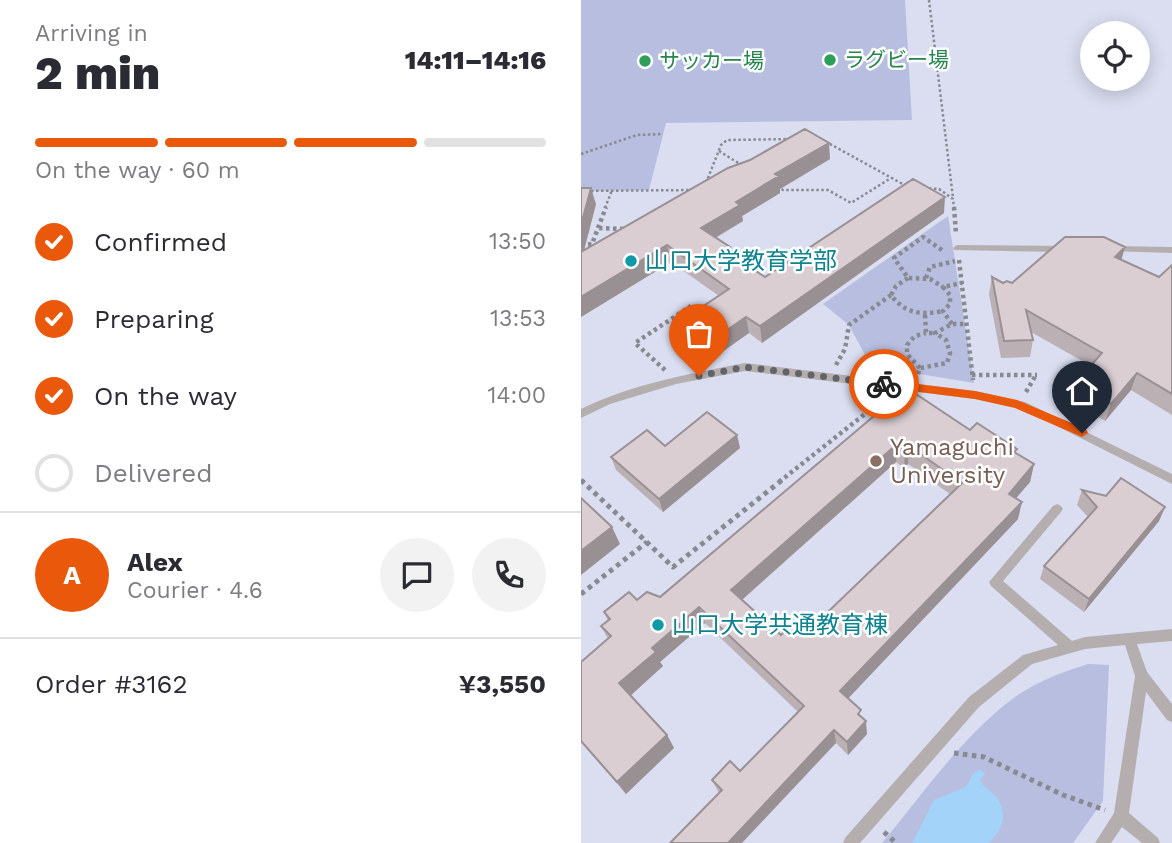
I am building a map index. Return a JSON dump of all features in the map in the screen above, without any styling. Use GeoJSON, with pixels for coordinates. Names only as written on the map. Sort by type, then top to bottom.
{"type":"FeatureCollection","features":[{"type":"Feature","properties":{"kind":"lane"},"geometry":{"type":"LineString","coordinates":[[957,248],[1078,249]]}},
{"type":"Feature","properties":{"kind":"lane"},"geometry":{"type":"LineString","coordinates":[[1105,249],[1172,250]]}},
{"type":"Feature","properties":{"kind":"lane"},"geometry":{"type":"LineString","coordinates":[[581,414],[607,401],[676,380],[745,367],[975,395],[1025,406],[1172,479]]}},
{"type":"Feature","properties":{"kind":"lane"},"geometry":{"type":"LineString","coordinates":[[1057,509],[995,582],[1070,647]]}},
{"type":"Feature","properties":{"kind":"lane"},"geometry":{"type":"LineString","coordinates":[[850,843],[974,702],[1028,659],[1086,643],[1172,635]]}},
{"type":"Feature","properties":{"kind":"lane"},"geometry":{"type":"LineString","coordinates":[[1129,638],[1142,676],[1172,715]]}},
{"type":"Feature","properties":{"kind":"lane"},"geometry":{"type":"LineString","coordinates":[[1102,843],[1121,816],[1142,676]]}},
{"type":"Feature","properties":{"kind":"lane"},"geometry":{"type":"LineString","coordinates":[[1121,816],[1153,843]]}},
{"type":"Feature","properties":{"kind":"path"},"geometry":{"type":"LineString","coordinates":[[929,0],[975,395]]}},
{"type":"Feature","properties":{"kind":"path"},"geometry":{"type":"LineString","coordinates":[[581,153],[637,135],[663,134]]}},
{"type":"Feature","properties":{"kind":"path"},"geometry":{"type":"LineString","coordinates":[[581,191],[698,190],[705,185],[727,139],[804,138]]}},
{"type":"Feature","properties":{"kind":"path"},"geometry":{"type":"LineString","coordinates":[[817,138],[844,150],[906,187],[939,189],[953,199]]}},
{"type":"Feature","properties":{"kind":"path"},"geometry":{"type":"LineString","coordinates":[[719,151],[752,171]]}},
{"type":"Feature","properties":{"kind":"path"},"geometry":{"type":"LineString","coordinates":[[772,183],[783,190],[828,190],[851,203],[891,178]]}},
{"type":"Feature","properties":{"kind":"path"},"geometry":{"type":"LineString","coordinates":[[581,245],[592,244],[612,190]]}},
{"type":"Feature","properties":{"kind":"path"},"geometry":{"type":"LineString","coordinates":[[676,198],[678,190]]}},
{"type":"Feature","properties":{"kind":"path"},"geometry":{"type":"LineString","coordinates":[[599,228],[632,230]]}},
{"type":"Feature","properties":{"kind":"path"},"geometry":{"type":"LineString","coordinates":[[908,278],[894,258],[923,237],[959,260]]}},
{"type":"Feature","properties":{"kind":"path"},"geometry":{"type":"LineString","coordinates":[[926,278],[930,267],[959,260]]}},
{"type":"Feature","properties":{"kind":"path"},"geometry":{"type":"LineString","coordinates":[[829,377],[845,349],[849,325],[891,295],[895,286],[908,278],[926,278],[943,287],[950,295],[950,304],[943,311],[910,313],[897,305],[891,295]]}},
{"type":"Feature","properties":{"kind":"path"},"geometry":{"type":"LineString","coordinates":[[943,287],[962,283]]}},
{"type":"Feature","properties":{"kind":"path"},"geometry":{"type":"LineString","coordinates":[[676,380],[635,343],[691,306]]}},
{"type":"Feature","properties":{"kind":"path"},"geometry":{"type":"LineString","coordinates":[[943,311],[952,324]]}},
{"type":"Feature","properties":{"kind":"path"},"geometry":{"type":"LineString","coordinates":[[925,314],[926,333]]}},
{"type":"Feature","properties":{"kind":"path"},"geometry":{"type":"LineString","coordinates":[[920,368],[907,354],[907,345],[915,336],[935,333],[952,324],[966,324]]}},
{"type":"Feature","properties":{"kind":"path"},"geometry":{"type":"LineString","coordinates":[[920,368],[947,363],[950,353],[946,340],[935,333]]}},
{"type":"Feature","properties":{"kind":"path"},"geometry":{"type":"LineString","coordinates":[[914,388],[920,368]]}},
{"type":"Feature","properties":{"kind":"path"},"geometry":{"type":"LineString","coordinates":[[972,376],[1037,375]]}},
{"type":"Feature","properties":{"kind":"path"},"geometry":{"type":"LineString","coordinates":[[581,480],[673,567],[875,406],[887,385]]}},
{"type":"Feature","properties":{"kind":"path"},"geometry":{"type":"LineString","coordinates":[[581,594],[647,542]]}},
{"type":"Feature","properties":{"kind":"path"},"geometry":{"type":"LineString","coordinates":[[938,743],[955,753],[984,757],[1063,795],[1121,816]]}},
{"type":"Feature","properties":{"kind":"shaded area","name":"Yamaguchi University"},"geometry":{"type":"Polygon","coordinates":[[[581,0],[1172,0],[1172,843],[581,843],[581,0]]]}},
{"type":"Feature","properties":{"kind":"shaded area"},"geometry":{"type":"Polygon","coordinates":[[[581,0],[905,0],[912,120],[666,123],[649,190],[581,191],[581,0]]]}},
{"type":"Feature","properties":{"kind":"shaded area"},"geometry":{"type":"Polygon","coordinates":[[[948,216],[974,383],[871,366],[849,325],[823,304],[948,216]]]}},
{"type":"Feature","properties":{"kind":"shaded area"},"geometry":{"type":"Polygon","coordinates":[[[1088,664],[1109,665],[1103,801],[1073,843],[882,843],[943,768],[992,715],[1029,688],[1088,664]]]}},
{"type":"Feature","properties":{"kind":"shaded area"},"geometry":{"type":"Polygon","coordinates":[[[980,769],[985,774],[980,779],[981,782],[997,798],[1003,811],[1001,825],[994,837],[988,843],[912,843],[934,800],[966,787],[973,774],[980,769]]]}},
{"type":"Feature","properties":{"kind":"building"},"geometry":{"type":"Polygon","coordinates":[[[805,129],[829,143],[775,174],[779,176],[736,202],[740,205],[701,228],[730,247],[724,250],[765,277],[913,179],[945,197],[760,326],[746,317],[701,348],[673,326],[729,289],[667,245],[581,297],[581,252],[728,168],[750,160],[805,129]]]}},
{"type":"Feature","properties":{"kind":"building"},"geometry":{"type":"Polygon","coordinates":[[[581,188],[591,188],[581,225],[581,188]]]}},
{"type":"Feature","properties":{"kind":"building"},"geometry":{"type":"Polygon","coordinates":[[[1065,237],[1104,237],[1125,247],[1115,257],[1159,277],[1172,265],[1172,394],[1137,373],[1111,404],[1074,384],[1102,353],[1026,310],[1033,340],[1004,341],[992,277],[1003,283],[1012,283],[1065,237]]]}},
{"type":"Feature","properties":{"kind":"building","name":"山口大学共通教育棟"},"geometry":{"type":"Polygon","coordinates":[[[907,388],[970,430],[977,423],[1017,449],[1014,452],[1034,464],[1009,494],[1022,502],[840,691],[861,710],[858,714],[866,721],[847,742],[834,730],[728,843],[670,843],[722,790],[712,780],[730,761],[740,771],[804,706],[699,607],[652,648],[656,652],[619,683],[667,735],[617,782],[581,741],[581,662],[611,636],[601,626],[610,619],[604,612],[629,592],[637,600],[647,592],[660,597],[907,388]],[[897,444],[731,590],[781,635],[793,623],[805,634],[962,483],[909,446],[905,450],[897,444]]]}},
{"type":"Feature","properties":{"kind":"building"},"geometry":{"type":"Polygon","coordinates":[[[707,412],[737,435],[659,499],[611,457],[647,430],[665,446],[707,412]]]}},
{"type":"Feature","properties":{"kind":"building"},"geometry":{"type":"Polygon","coordinates":[[[1121,478],[1165,507],[1089,599],[1044,566],[1097,507],[1082,490],[1106,496],[1121,478]]]}},
{"type":"Feature","properties":{"kind":"building"},"geometry":{"type":"Polygon","coordinates":[[[581,498],[612,527],[581,551],[581,498]]]}},
{"type":"Feature","properties":{"kind":"way so far"},"geometry":{"type":"LineString","coordinates":[[699,376],[745,367],[884,384]]}},
{"type":"Feature","properties":{"kind":"place","name":"ラグビー場"},"geometry":{"type":"Point","coordinates":[830,60]}},
{"type":"Feature","properties":{"kind":"place","name":"サッカー場"},"geometry":{"type":"Point","coordinates":[645,61]}},
{"type":"Feature","properties":{"kind":"place","name":"山口大学教育学部"},"geometry":{"type":"Point","coordinates":[631,261]}},
{"type":"Feature","properties":{"kind":"place","name":"Yamaguchi University"},"geometry":{"type":"Point","coordinates":[876,461]}},
{"type":"Feature","properties":{"kind":"place","name":"山口大学共通教育棟"},"geometry":{"type":"Point","coordinates":[658,625]}},
{"type":"Feature","properties":{"kind":"route"},"geometry":{"type":"LineString","coordinates":[[884,384],[975,395],[1017,404],[1082,433]]}}]}
